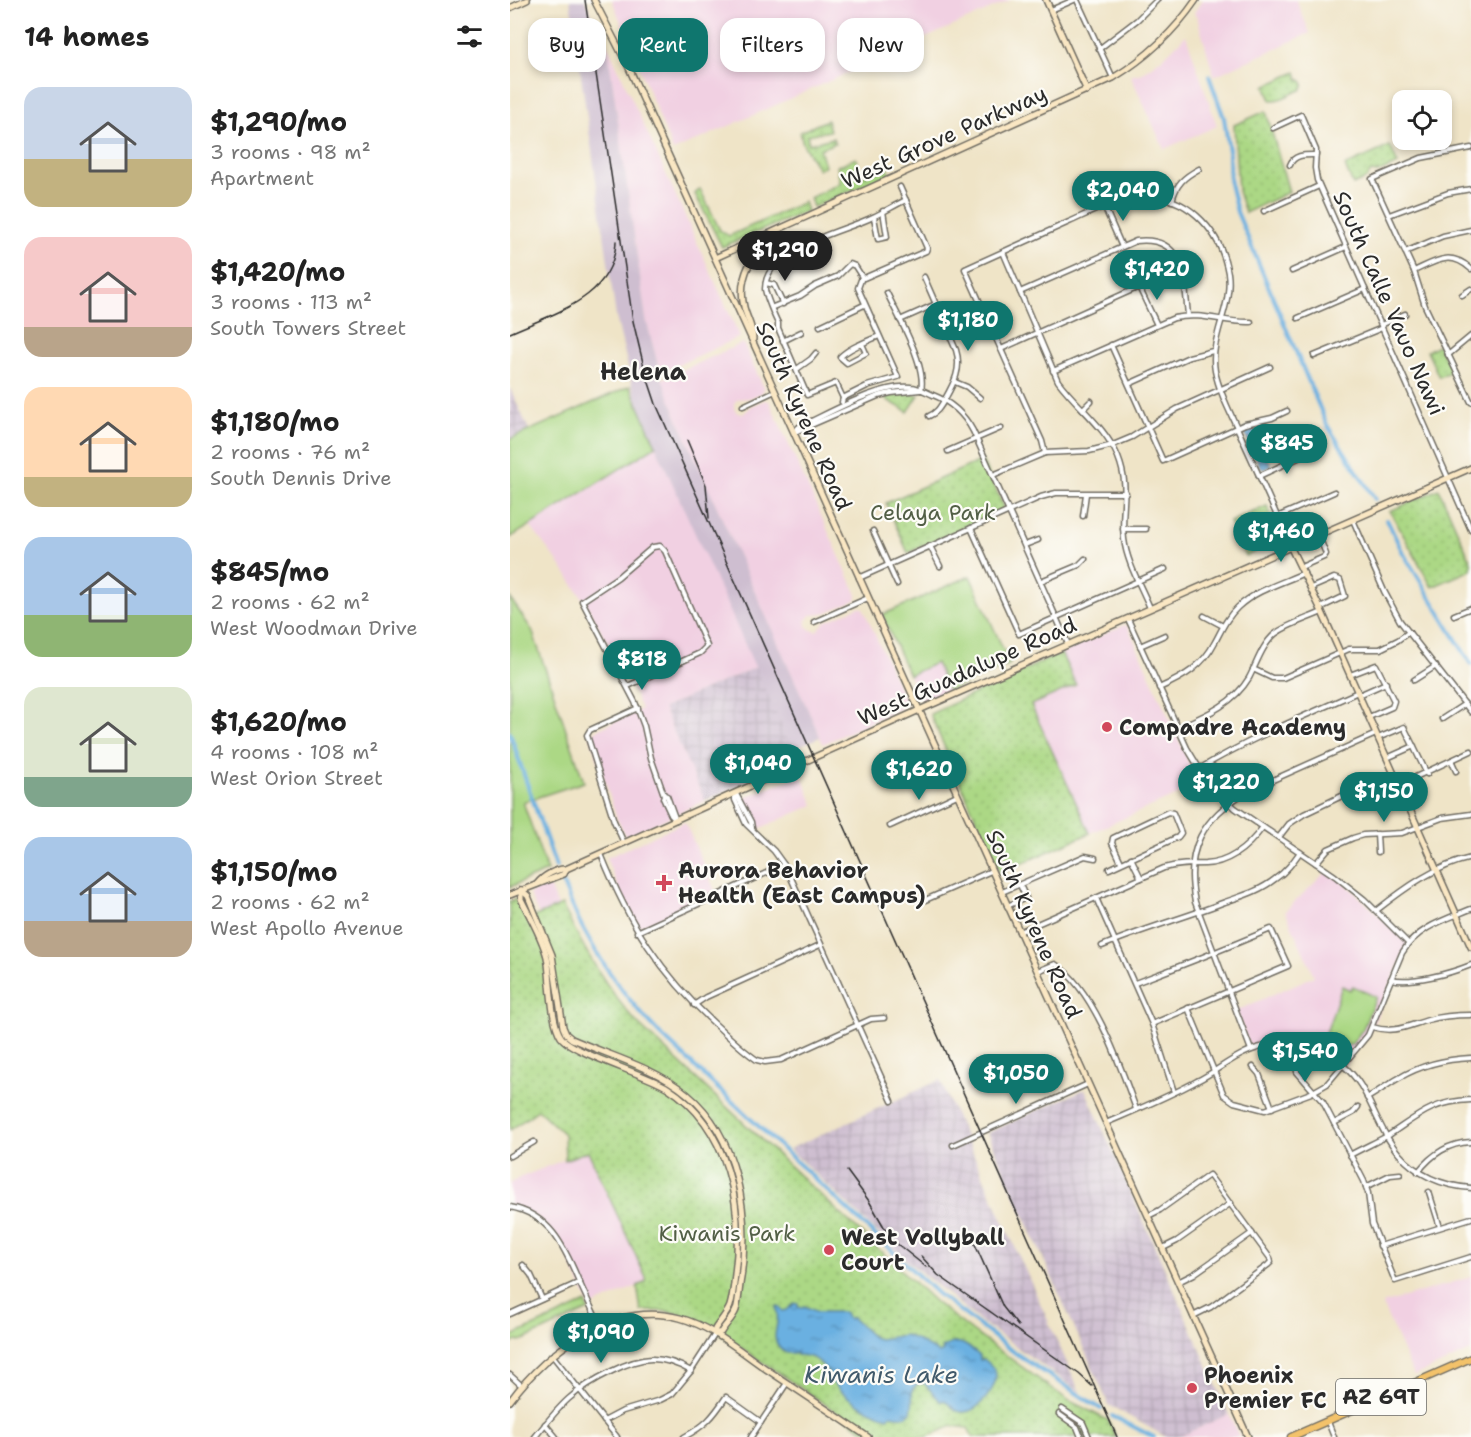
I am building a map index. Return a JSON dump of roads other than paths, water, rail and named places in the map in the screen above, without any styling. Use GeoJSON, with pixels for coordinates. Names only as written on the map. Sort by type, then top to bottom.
{"type":"FeatureCollection","features":[{"type":"Feature","properties":{"kind":"main road"},"geometry":{"type":"LineString","coordinates":[[510,8],[527,0]]}},
{"type":"Feature","properties":{"kind":"main road","name":"South Kyrene Road"},"geometry":{"type":"LineString","coordinates":[[594,0],[629,68],[1248,1437]]}},
{"type":"Feature","properties":{"kind":"main road"},"geometry":{"type":"LineString","coordinates":[[1046,0],[1087,91]]}},
{"type":"Feature","properties":{"kind":"main road","name":"West Grove Parkway"},"geometry":{"type":"LineString","coordinates":[[715,258],[1113,78],[1152,50],[1188,13],[1196,0]]}},
{"type":"Feature","properties":{"kind":"main road"},"geometry":{"type":"LineString","coordinates":[[753,344],[753,330],[743,299],[747,271],[756,253],[769,239],[805,218]]}},
{"type":"Feature","properties":{"kind":"main road","name":"West Guadalupe Road"},"geometry":{"type":"LineString","coordinates":[[510,896],[537,884],[541,878],[561,872],[919,710],[1471,468]]}},
{"type":"Feature","properties":{"kind":"main road"},"geometry":{"type":"LineString","coordinates":[[1290,546],[1388,758],[1471,947]]}},
{"type":"Feature","properties":{"kind":"main road"},"geometry":{"type":"LineString","coordinates":[[521,890],[521,898],[532,913],[546,946],[557,1009],[568,1037],[662,1077],[685,1092],[714,1124],[724,1142],[733,1167],[743,1218],[736,1308],[723,1322],[721,1332],[715,1334]]}},
{"type":"Feature","properties":{"kind":"main road"},"geometry":{"type":"LineString","coordinates":[[557,1009],[558,1030],[564,1041],[656,1082],[675,1093],[694,1110],[712,1132],[726,1164],[741,1241]]}},
{"type":"Feature","properties":{"kind":"main road"},"geometry":{"type":"LineString","coordinates":[[629,1071],[632,1064]]}},
{"type":"Feature","properties":{"kind":"main road"},"geometry":{"type":"LineString","coordinates":[[510,1401],[521,1385],[566,1344],[600,1327],[634,1316],[662,1314],[687,1320],[715,1334],[868,1437]]}},
{"type":"Feature","properties":{"kind":"main road","name":"AZ 69T"},"geometry":{"type":"LineString","coordinates":[[1291,1437],[1471,1358]]}},
{"type":"Feature","properties":{"kind":"street"},"geometry":{"type":"LineString","coordinates":[[1051,10],[1076,0],[1113,78]]}},
{"type":"Feature","properties":{"kind":"street"},"geometry":{"type":"LineString","coordinates":[[1099,49],[1137,20],[1157,0]]}},
{"type":"Feature","properties":{"kind":"street","name":"South Calle Vauo Nawi"},"geometry":{"type":"LineString","coordinates":[[1273,128],[1301,115],[1314,144],[1315,168],[1319,186],[1471,530]]}},
{"type":"Feature","properties":{"kind":"street"},"geometry":{"type":"LineString","coordinates":[[1471,148],[1421,158],[1372,179],[1413,271],[1425,306],[1471,402]]}},
{"type":"Feature","properties":{"kind":"street"},"geometry":{"type":"LineString","coordinates":[[1290,165],[1298,157],[1316,155]]}},
{"type":"Feature","properties":{"kind":"street"},"geometry":{"type":"LineString","coordinates":[[1172,201],[1175,190],[1183,178],[1199,169]]}},
{"type":"Feature","properties":{"kind":"street"},"geometry":{"type":"LineString","coordinates":[[1264,211],[1319,186]]}},
{"type":"Feature","properties":{"kind":"street"},"geometry":{"type":"LineString","coordinates":[[900,187],[906,200],[927,248],[926,251],[862,278],[857,286],[898,377],[867,386],[842,400],[836,383],[807,395],[783,341],[772,310],[773,307],[765,291],[775,266],[790,252],[874,217],[906,200]]}},
{"type":"Feature","properties":{"kind":"street"},"geometry":{"type":"LineString","coordinates":[[1389,216],[1448,193],[1471,189]]}},
{"type":"Feature","properties":{"kind":"street"},"geometry":{"type":"LineString","coordinates":[[1045,453],[1042,441],[965,269],[1104,206],[1136,197],[1161,197],[1172,201],[1184,206],[1207,224],[1224,257],[1228,274],[1228,289],[1213,351],[1215,372],[1290,546]]}},
{"type":"Feature","properties":{"kind":"street"},"geometry":{"type":"LineString","coordinates":[[1104,206],[1122,247]]}},
{"type":"Feature","properties":{"kind":"street"},"geometry":{"type":"LineString","coordinates":[[874,217],[878,239],[888,237],[883,211]]}},
{"type":"Feature","properties":{"kind":"street"},"geometry":{"type":"LineString","coordinates":[[1405,252],[1443,236],[1471,230]]}},
{"type":"Feature","properties":{"kind":"street"},"geometry":{"type":"LineString","coordinates":[[1020,292],[1136,241],[1147,240],[1168,248],[1176,255],[1181,265],[1188,315]]}},
{"type":"Feature","properties":{"kind":"street"},"geometry":{"type":"LineString","coordinates":[[1292,271],[1346,247]]}},
{"type":"Feature","properties":{"kind":"street"},"geometry":{"type":"LineString","coordinates":[[1002,252],[1053,371],[1066,392],[1104,431],[1113,445],[1124,473],[1126,493],[1123,529],[1129,560],[1150,608]]}},
{"type":"Feature","properties":{"kind":"street"},"geometry":{"type":"LineString","coordinates":[[1413,271],[1442,259],[1451,258],[1471,269]]}},
{"type":"Feature","properties":{"kind":"street"},"geometry":{"type":"LineString","coordinates":[[773,307],[838,276],[850,264],[855,266],[862,278]]}},
{"type":"Feature","properties":{"kind":"street"},"geometry":{"type":"LineString","coordinates":[[924,277],[958,357],[955,382],[937,412],[929,416]]}},
{"type":"Feature","properties":{"kind":"street"},"geometry":{"type":"LineString","coordinates":[[766,284],[774,285],[783,304]]}},
{"type":"Feature","properties":{"kind":"street"},"geometry":{"type":"LineString","coordinates":[[1001,349],[1139,287],[1157,325]]}},
{"type":"Feature","properties":{"kind":"street"},"geometry":{"type":"LineString","coordinates":[[1298,318],[1365,289]]}},
{"type":"Feature","properties":{"kind":"street"},"geometry":{"type":"LineString","coordinates":[[1462,295],[1471,289]]}},
{"type":"Feature","properties":{"kind":"street"},"geometry":{"type":"LineString","coordinates":[[887,293],[922,371],[921,390]]}},
{"type":"Feature","properties":{"kind":"street"},"geometry":{"type":"LineString","coordinates":[[900,320],[936,304]]}},
{"type":"Feature","properties":{"kind":"street"},"geometry":{"type":"LineString","coordinates":[[820,326],[864,305]]}},
{"type":"Feature","properties":{"kind":"street"},"geometry":{"type":"LineString","coordinates":[[1314,356],[1325,353],[1406,314]]}},
{"type":"Feature","properties":{"kind":"street"},"geometry":{"type":"LineString","coordinates":[[1053,371],[1157,325],[1188,315],[1251,322]]}},
{"type":"Feature","properties":{"kind":"street"},"geometry":{"type":"LineString","coordinates":[[783,341],[801,332]]}},
{"type":"Feature","properties":{"kind":"street"},"geometry":{"type":"LineString","coordinates":[[862,344],[866,352],[847,363],[840,357],[862,344],[879,336]]}},
{"type":"Feature","properties":{"kind":"street"},"geometry":{"type":"LineString","coordinates":[[1448,355],[1471,336]]}},
{"type":"Feature","properties":{"kind":"street"},"geometry":{"type":"LineString","coordinates":[[1111,345],[1163,461],[1237,427],[1272,418],[1287,411]]}},
{"type":"Feature","properties":{"kind":"street"},"geometry":{"type":"LineString","coordinates":[[1129,384],[1189,357],[1213,351]]}},
{"type":"Feature","properties":{"kind":"street"},"geometry":{"type":"LineString","coordinates":[[796,369],[811,360],[816,353]]}},
{"type":"Feature","properties":{"kind":"street"},"geometry":{"type":"LineString","coordinates":[[993,475],[1045,453],[1089,451],[1113,445],[1149,427],[1177,409],[1270,367]]}},
{"type":"Feature","properties":{"kind":"street"},"geometry":{"type":"LineString","coordinates":[[955,382],[967,387],[980,398]]}},
{"type":"Feature","properties":{"kind":"street"},"geometry":{"type":"LineString","coordinates":[[794,433],[799,427],[882,390],[914,387],[944,400],[965,417],[977,439],[1068,644]]}},
{"type":"Feature","properties":{"kind":"street"},"geometry":{"type":"LineString","coordinates":[[743,406],[775,391]]}},
{"type":"Feature","properties":{"kind":"street"},"geometry":{"type":"LineString","coordinates":[[1083,409],[1091,401]]}},
{"type":"Feature","properties":{"kind":"street"},"geometry":{"type":"LineString","coordinates":[[948,451],[1001,428]]}},
{"type":"Feature","properties":{"kind":"street"},"geometry":{"type":"LineString","coordinates":[[1259,476],[1307,454]]}},
{"type":"Feature","properties":{"kind":"street"},"geometry":{"type":"LineString","coordinates":[[1277,517],[1334,492]]}},
{"type":"Feature","properties":{"kind":"street"},"geometry":{"type":"LineString","coordinates":[[859,578],[1041,497],[1056,493],[1126,493]]}},
{"type":"Feature","properties":{"kind":"street"},"geometry":{"type":"LineString","coordinates":[[1083,516],[1086,494]]}},
{"type":"Feature","properties":{"kind":"street"},"geometry":{"type":"LineString","coordinates":[[1353,519],[1384,591],[1409,632],[1471,712]]}},
{"type":"Feature","properties":{"kind":"street"},"geometry":{"type":"LineString","coordinates":[[971,528],[1019,634],[1165,569]]}},
{"type":"Feature","properties":{"kind":"street"},"geometry":{"type":"LineString","coordinates":[[1123,529],[1146,529]]}},
{"type":"Feature","properties":{"kind":"street"},"geometry":{"type":"LineString","coordinates":[[873,531],[897,584]]}},
{"type":"Feature","properties":{"kind":"street"},"geometry":{"type":"LineString","coordinates":[[1159,688],[1192,671],[1204,660],[1230,615],[1247,600],[1303,570],[1326,554],[1318,534]]}},
{"type":"Feature","properties":{"kind":"street"},"geometry":{"type":"LineString","coordinates":[[1025,545],[1038,540]]}},
{"type":"Feature","properties":{"kind":"street"},"geometry":{"type":"LineString","coordinates":[[628,686],[706,649],[706,643],[665,551],[660,546],[653,547],[618,577],[582,601],[638,708],[663,798],[676,820]]}},
{"type":"Feature","properties":{"kind":"street"},"geometry":{"type":"LineString","coordinates":[[930,546],[940,566]]}},
{"type":"Feature","properties":{"kind":"street"},"geometry":{"type":"LineString","coordinates":[[1041,581],[1079,565],[1085,559]]}},
{"type":"Feature","properties":{"kind":"street"},"geometry":{"type":"LineString","coordinates":[[1177,728],[1226,704],[1240,690],[1275,634],[1345,596],[1338,578],[1311,588]]}},
{"type":"Feature","properties":{"kind":"street"},"geometry":{"type":"LineString","coordinates":[[814,622],[868,598]]}},
{"type":"Feature","properties":{"kind":"street"},"geometry":{"type":"LineString","coordinates":[[1454,615],[1471,608]]}},
{"type":"Feature","properties":{"kind":"street"},"geometry":{"type":"LineString","coordinates":[[1204,616],[1223,626]]}},
{"type":"Feature","properties":{"kind":"street"},"geometry":{"type":"LineString","coordinates":[[1128,618],[1177,728],[1198,769],[1212,786],[1228,802],[1345,883],[1377,910],[1408,943]]}},
{"type":"Feature","properties":{"kind":"street"},"geometry":{"type":"LineString","coordinates":[[1253,669],[1272,678],[1283,678],[1340,652],[1354,648],[1380,649],[1409,632]]}},
{"type":"Feature","properties":{"kind":"street"},"geometry":{"type":"LineString","coordinates":[[1140,646],[1165,635]]}},
{"type":"Feature","properties":{"kind":"street"},"geometry":{"type":"LineString","coordinates":[[1350,675],[1376,665],[1386,683],[1394,704],[1369,717]]}},
{"type":"Feature","properties":{"kind":"street"},"geometry":{"type":"LineString","coordinates":[[1414,680],[1436,666]]}},
{"type":"Feature","properties":{"kind":"street"},"geometry":{"type":"LineString","coordinates":[[1198,769],[1297,719],[1386,683]]}},
{"type":"Feature","properties":{"kind":"street"},"geometry":{"type":"LineString","coordinates":[[1442,719],[1465,704]]}},
{"type":"Feature","properties":{"kind":"street"},"geometry":{"type":"LineString","coordinates":[[624,843],[614,821],[587,732],[638,708]]}},
{"type":"Feature","properties":{"kind":"street"},"geometry":{"type":"LineString","coordinates":[[1251,1050],[1193,893],[1193,863],[1196,849],[1207,824],[1228,802],[1248,791],[1377,736],[1404,727],[1426,774]]}},
{"type":"Feature","properties":{"kind":"street"},"geometry":{"type":"LineString","coordinates":[[1388,758],[1414,746]]}},
{"type":"Feature","properties":{"kind":"street"},"geometry":{"type":"LineString","coordinates":[[1279,837],[1289,824],[1304,814],[1346,794],[1382,791],[1400,785],[1471,751]]}},
{"type":"Feature","properties":{"kind":"street"},"geometry":{"type":"LineString","coordinates":[[1452,762],[1456,771]]}},
{"type":"Feature","properties":{"kind":"street"},"geometry":{"type":"LineString","coordinates":[[735,793],[746,824],[784,864],[892,1101]]}},
{"type":"Feature","properties":{"kind":"street"},"geometry":{"type":"LineString","coordinates":[[890,826],[957,795]]}},
{"type":"Feature","properties":{"kind":"street"},"geometry":{"type":"LineString","coordinates":[[1109,869],[1181,833],[1173,813],[1171,811],[1113,838],[1112,843],[1121,862]]}},
{"type":"Feature","properties":{"kind":"street"},"geometry":{"type":"LineString","coordinates":[[1316,863],[1328,849],[1353,838],[1402,833],[1442,818],[1471,814]]}},
{"type":"Feature","properties":{"kind":"street"},"geometry":{"type":"LineString","coordinates":[[1019,932],[1172,866],[1213,863],[1239,852],[1254,839],[1263,827]]}},
{"type":"Feature","properties":{"kind":"street"},"geometry":{"type":"LineString","coordinates":[[1377,834],[1377,852]]}},
{"type":"Feature","properties":{"kind":"street"},"geometry":{"type":"LineString","coordinates":[[1102,946],[1150,927],[1199,912],[1269,884],[1288,868],[1300,852]]}},
{"type":"Feature","properties":{"kind":"street"},"geometry":{"type":"LineString","coordinates":[[600,854],[618,897],[637,932],[664,970],[694,1005],[757,1060],[765,1062],[781,1060],[856,1025],[884,1017]]}},
{"type":"Feature","properties":{"kind":"street"},"geometry":{"type":"LineString","coordinates":[[1001,892],[1085,856],[1095,858]]}},
{"type":"Feature","properties":{"kind":"street"},"geometry":{"type":"LineString","coordinates":[[1131,858],[1141,878]]}},
{"type":"Feature","properties":{"kind":"street"},"geometry":{"type":"LineString","coordinates":[[1377,910],[1401,890],[1438,871],[1471,858]]}},
{"type":"Feature","properties":{"kind":"street"},"geometry":{"type":"LineString","coordinates":[[637,932],[784,864]]}},
{"type":"Feature","properties":{"kind":"street"},"geometry":{"type":"LineString","coordinates":[[923,902],[991,871]]}},
{"type":"Feature","properties":{"kind":"street"},"geometry":{"type":"LineString","coordinates":[[1007,906],[1026,898],[1020,885]]}},
{"type":"Feature","properties":{"kind":"street"},"geometry":{"type":"LineString","coordinates":[[1096,898],[1152,1023],[1174,1092]]}},
{"type":"Feature","properties":{"kind":"street"},"geometry":{"type":"LineString","coordinates":[[1188,1008],[1221,1091],[1228,1099],[1258,1109],[1272,1108],[1327,1084],[1363,1042],[1372,1027],[1408,943],[1426,928],[1471,909]]}},
{"type":"Feature","properties":{"kind":"street"},"geometry":{"type":"LineString","coordinates":[[1135,983],[1271,929],[1288,966],[1152,1023]]}},
{"type":"Feature","properties":{"kind":"street"},"geometry":{"type":"LineString","coordinates":[[694,1005],[706,997],[820,945]]}},
{"type":"Feature","properties":{"kind":"street"},"geometry":{"type":"LineString","coordinates":[[1037,972],[1055,964],[1063,969],[1086,998],[1108,1036],[1136,1109]]}},
{"type":"Feature","properties":{"kind":"street"},"geometry":{"type":"LineString","coordinates":[[1391,979],[1412,980],[1471,965]]}},
{"type":"Feature","properties":{"kind":"street"},"geometry":{"type":"LineString","coordinates":[[1372,1027],[1395,1030],[1443,1017],[1471,1015]]}},
{"type":"Feature","properties":{"kind":"street"},"geometry":{"type":"LineString","coordinates":[[1106,1123],[1214,1072],[1241,1054],[1272,1045],[1299,1045],[1328,1055],[1344,1066],[1355,1078],[1400,1155],[1418,1172],[1445,1184],[1471,1188]]}},
{"type":"Feature","properties":{"kind":"street"},"geometry":{"type":"LineString","coordinates":[[1296,1059],[1297,1072],[1323,1102],[1366,1187],[1372,1224],[1395,1281],[1471,1257]]}},
{"type":"Feature","properties":{"kind":"street"},"geometry":{"type":"LineString","coordinates":[[1367,1098],[1420,1067],[1443,1061],[1471,1059]]}},
{"type":"Feature","properties":{"kind":"street"},"geometry":{"type":"LineString","coordinates":[[1253,1067],[1259,1074],[1272,1108]]}},
{"type":"Feature","properties":{"kind":"street"},"geometry":{"type":"LineString","coordinates":[[953,1145],[1088,1084]]}},
{"type":"Feature","properties":{"kind":"street"},"geometry":{"type":"LineString","coordinates":[[1350,1155],[1387,1136],[1435,1106],[1471,1100]]}},
{"type":"Feature","properties":{"kind":"street"},"geometry":{"type":"LineString","coordinates":[[1334,1123],[1353,1113],[1358,1107]]}},
{"type":"Feature","properties":{"kind":"street"},"geometry":{"type":"LineString","coordinates":[[510,1156],[534,1142]]}},
{"type":"Feature","properties":{"kind":"street"},"geometry":{"type":"LineString","coordinates":[[1418,1172],[1425,1162],[1444,1148],[1471,1142]]}},
{"type":"Feature","properties":{"kind":"street"},"geometry":{"type":"LineString","coordinates":[[1366,1187],[1390,1175],[1400,1174]]}},
{"type":"Feature","properties":{"kind":"street"},"geometry":{"type":"LineString","coordinates":[[1148,1216],[1209,1175],[1271,1262],[1211,1307],[1193,1316]]}},
{"type":"Feature","properties":{"kind":"street"},"geometry":{"type":"LineString","coordinates":[[1429,1192],[1440,1227]]}},
{"type":"Feature","properties":{"kind":"street"},"geometry":{"type":"LineString","coordinates":[[1162,1249],[1231,1203]]}},
{"type":"Feature","properties":{"kind":"street"},"geometry":{"type":"LineString","coordinates":[[510,1207],[535,1216],[549,1226],[565,1249],[600,1327]]}},
{"type":"Feature","properties":{"kind":"street"},"geometry":{"type":"LineString","coordinates":[[1380,1246],[1471,1218]]}},
{"type":"Feature","properties":{"kind":"street"},"geometry":{"type":"LineString","coordinates":[[1178,1282],[1194,1274],[1252,1233]]}},
{"type":"Feature","properties":{"kind":"street"},"geometry":{"type":"LineString","coordinates":[[523,1265],[531,1275],[542,1299]]}},
{"type":"Feature","properties":{"kind":"street"},"geometry":{"type":"LineString","coordinates":[[510,1314],[580,1282]]}},
{"type":"Feature","properties":{"kind":"street"},"geometry":{"type":"LineString","coordinates":[[604,1421],[623,1411],[672,1394],[691,1371],[715,1334]]}},
{"type":"Feature","properties":{"kind":"street"},"geometry":{"type":"LineString","coordinates":[[552,1355],[617,1437]]}},
{"type":"Feature","properties":{"kind":"street"},"geometry":{"type":"LineString","coordinates":[[535,1437],[559,1407],[579,1388],[635,1360],[651,1358],[678,1364],[691,1371]]}},
{"type":"Feature","properties":{"kind":"street"},"geometry":{"type":"LineString","coordinates":[[510,1374],[521,1385]]}},
{"type":"Feature","properties":{"kind":"street"},"geometry":{"type":"LineString","coordinates":[[751,1437],[787,1383]]}},
{"type":"Feature","properties":{"kind":"street"},"geometry":{"type":"LineString","coordinates":[[684,1437],[713,1417],[726,1397],[761,1422]]}},
{"type":"Feature","properties":{"kind":"street"},"geometry":{"type":"LineString","coordinates":[[1062,1409],[1083,1423],[1089,1437]]}},
{"type":"Feature","properties":{"kind":"street"},"geometry":{"type":"LineString","coordinates":[[1059,1414],[1074,1424],[1081,1437]]}},
{"type":"Feature","properties":{"kind":"street"},"geometry":{"type":"LineString","coordinates":[[1327,1421],[1334,1437]]}},
{"type":"Feature","properties":{"kind":"street"},"geometry":{"type":"LineString","coordinates":[[545,1424],[556,1437]]}},
{"type":"Feature","properties":{"kind":"water"},"geometry":{"type":"Polygon","coordinates":[[[1253,426],[1271,466],[1264,469],[1261,468],[1244,431],[1245,428],[1253,426]]]}},
{"type":"Feature","properties":{"kind":"water","name":"Kiwanis Lake"},"geometry":{"type":"Polygon","coordinates":[[[795,1303],[798,1307],[804,1306],[818,1312],[844,1312],[849,1319],[851,1317],[873,1337],[879,1339],[905,1335],[939,1353],[948,1345],[962,1343],[980,1356],[980,1360],[984,1359],[993,1368],[996,1374],[990,1393],[974,1409],[959,1412],[946,1401],[941,1402],[924,1383],[917,1384],[912,1390],[912,1410],[907,1415],[889,1415],[888,1417],[871,1411],[841,1391],[818,1361],[796,1353],[786,1353],[776,1342],[778,1314],[776,1307],[778,1306],[783,1311],[795,1303]]]}},
{"type":"Feature","properties":{"kind":"waterway"},"geometry":{"type":"LineString","coordinates":[[1209,76],[1224,118],[1229,151]]}},
{"type":"Feature","properties":{"kind":"waterway"},"geometry":{"type":"LineString","coordinates":[[1229,154],[1230,183],[1237,212],[1327,425],[1375,499]]}},
{"type":"Feature","properties":{"kind":"waterway"},"geometry":{"type":"LineString","coordinates":[[1387,520],[1402,551],[1471,664]]}},
{"type":"Feature","properties":{"kind":"waterway"},"geometry":{"type":"LineString","coordinates":[[510,733],[522,769]]}},
{"type":"Feature","properties":{"kind":"waterway"},"geometry":{"type":"LineString","coordinates":[[523,772],[556,867]]}},
{"type":"Feature","properties":{"kind":"waterway"},"geometry":{"type":"LineString","coordinates":[[561,879],[579,921],[602,961],[629,999],[660,1034],[938,1294],[1015,1353],[1101,1409]]}},
{"type":"Feature","properties":{"kind":"waterway"},"geometry":{"type":"LineString","coordinates":[[1112,1416],[1154,1437]]}},
{"type":"Feature","properties":{"kind":"railway"},"geometry":{"type":"LineString","coordinates":[[585,0],[633,321],[656,404],[1117,1437]]}},
{"type":"Feature","properties":{"kind":"railway"},"geometry":{"type":"LineString","coordinates":[[510,333],[562,310],[593,290],[605,277],[613,260],[616,241]]}},
{"type":"Feature","properties":{"kind":"railway"},"geometry":{"type":"LineString","coordinates":[[687,440],[706,485],[709,518]]}},
{"type":"Feature","properties":{"kind":"railway"},"geometry":{"type":"LineString","coordinates":[[847,1171],[869,1201],[891,1239],[926,1267]]}},
{"type":"Feature","properties":{"kind":"railway"},"geometry":{"type":"LineString","coordinates":[[969,1231],[1003,1307],[1018,1326]]}},
{"type":"Feature","properties":{"kind":"railway"},"geometry":{"type":"LineString","coordinates":[[921,1256],[938,1275],[1079,1374],[1092,1386]]}},
{"type":"Feature","properties":{"kind":"place","name":"Compadre Academy"},"geometry":{"type":"Point","coordinates":[1107,727]}},
{"type":"Feature","properties":{"kind":"place","name":"Aurora Behavior Health (East Campus)"},"geometry":{"type":"Point","coordinates":[664,883]}},
{"type":"Feature","properties":{"kind":"place","name":"West Vollyball Court"},"geometry":{"type":"Point","coordinates":[829,1250]}},
{"type":"Feature","properties":{"kind":"place","name":"Phoenix Premier FC"},"geometry":{"type":"Point","coordinates":[1192,1388]}},
{"type":"Feature","properties":{"kind":"district","name":"Helena"},"geometry":{"type":"Point","coordinates":[643,372]}},
{"type":"Feature","properties":{"kind":"park label","name":"Celaya Park"},"geometry":{"type":"Point","coordinates":[933,512]}},
{"type":"Feature","properties":{"kind":"park label","name":"Kiwanis Park"},"geometry":{"type":"Point","coordinates":[727,1233]}}]}
